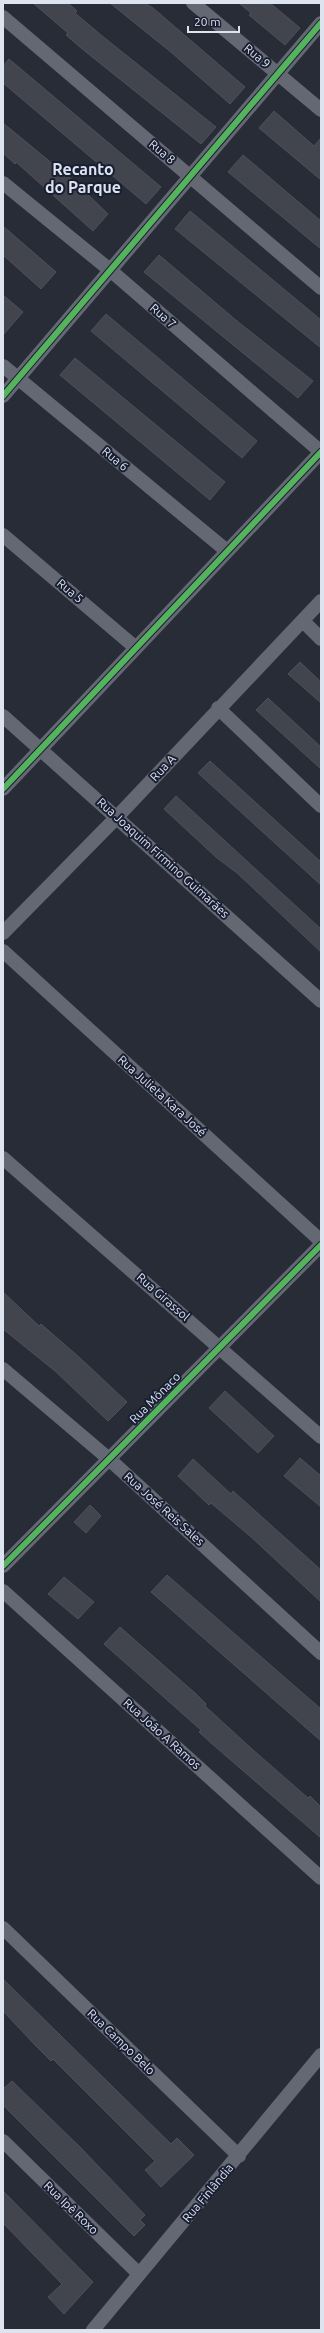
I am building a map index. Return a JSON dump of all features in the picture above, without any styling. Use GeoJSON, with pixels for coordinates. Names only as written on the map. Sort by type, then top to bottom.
{"type":"FeatureCollection","features":[{"type":"Feature","properties":{"kind":"street","name":"Rua 9"},"geometry":{"type":"LineString","coordinates":[[193,3],[321,110]]}},
{"type":"Feature","properties":{"kind":"street","name":"Rua 8"},"geometry":{"type":"LineString","coordinates":[[3,17],[321,288]]}},
{"type":"Feature","properties":{"kind":"street"},"geometry":{"type":"LineString","coordinates":[[3,396],[321,23]]}},
{"type":"Feature","properties":{"kind":"street","name":"Rua 7"},"geometry":{"type":"LineString","coordinates":[[3,183],[110,270],[321,452]]}},
{"type":"Feature","properties":{"kind":"street","name":"Rua 6"},"geometry":{"type":"LineString","coordinates":[[3,366],[227,551]]}},
{"type":"Feature","properties":{"kind":"street"},"geometry":{"type":"LineString","coordinates":[[3,789],[42,750],[321,452]]}},
{"type":"Feature","properties":{"kind":"street","name":"Rua 5"},"geometry":{"type":"LineString","coordinates":[[3,535],[136,648]]}},
{"type":"Feature","properties":{"kind":"street","name":"Rua A"},"geometry":{"type":"LineString","coordinates":[[3,933],[118,817],[218,708],[321,601]]}},
{"type":"Feature","properties":{"kind":"street"},"geometry":{"type":"LineString","coordinates":[[302,621],[321,639]]}},
{"type":"Feature","properties":{"kind":"street"},"geometry":{"type":"LineString","coordinates":[[218,708],[321,806]]}},
{"type":"Feature","properties":{"kind":"street","name":"Rua Joaquim Firmino Guimarães"},"geometry":{"type":"LineString","coordinates":[[3,716],[118,817],[321,1001]]}},
{"type":"Feature","properties":{"kind":"street","name":"Rua Julieta Kara José"},"geometry":{"type":"LineString","coordinates":[[3,951],[321,1241]]}},
{"type":"Feature","properties":{"kind":"street","name":"Rua Girassol"},"geometry":{"type":"LineString","coordinates":[[3,1158],[321,1437]]}},
{"type":"Feature","properties":{"kind":"street","name":"Rua Mônaco"},"geometry":{"type":"LineString","coordinates":[[3,1566],[321,1245]]}},
{"type":"Feature","properties":{"kind":"street","name":"Rua José Reis Sales"},"geometry":{"type":"LineString","coordinates":[[3,1369],[109,1459],[321,1653]]}},
{"type":"Feature","properties":{"kind":"street","name":"Rua João A Ramos"},"geometry":{"type":"LineString","coordinates":[[3,1591],[321,1878]]}},
{"type":"Feature","properties":{"kind":"street","name":"Rua Campo Belo"},"geometry":{"type":"LineString","coordinates":[[3,1928],[239,2156]]}},
{"type":"Feature","properties":{"kind":"street","name":"Rua Finlândia"},"geometry":{"type":"LineString","coordinates":[[93,2330],[239,2156],[321,2054]]}},
{"type":"Feature","properties":{"kind":"street","name":"Rua Ipê Roxo"},"geometry":{"type":"LineString","coordinates":[[3,2142],[139,2274]]}},
{"type":"Feature","properties":{"kind":"building"},"geometry":{"type":"Polygon","coordinates":[[[33,3],[68,3],[77,11],[75,13],[101,35],[216,127],[201,144],[81,48],[66,35],[68,33],[33,3]]]}},
{"type":"Feature","properties":{"kind":"building"},"geometry":{"type":"Polygon","coordinates":[[[110,3],[144,3],[153,8],[245,87],[230,104],[172,53],[110,3]]]}},
{"type":"Feature","properties":{"kind":"building"},"geometry":{"type":"Polygon","coordinates":[[[239,3],[270,3],[300,28],[285,45],[249,15],[251,13],[239,3]]]}},
{"type":"Feature","properties":{"kind":"building"},"geometry":{"type":"Polygon","coordinates":[[[9,59],[161,187],[146,204],[3,83],[3,66],[9,59]]]}},
{"type":"Feature","properties":{"kind":"building"},"geometry":{"type":"Polygon","coordinates":[[[274,111],[314,146],[321,138],[321,180],[259,128],[274,111]]]}},
{"type":"Feature","properties":{"kind":"building"},"geometry":{"type":"Polygon","coordinates":[[[3,123],[76,183],[108,214],[93,231],[16,162],[15,164],[3,153],[3,123]]]}},
{"type":"Feature","properties":{"kind":"building"},"geometry":{"type":"Polygon","coordinates":[[[243,155],[321,221],[321,249],[228,172],[243,155]]]}},
{"type":"Feature","properties":{"kind":"building"},"geometry":{"type":"Polygon","coordinates":[[[190,211],[321,320],[321,348],[175,229],[190,211]]]}},
{"type":"Feature","properties":{"kind":"building"},"geometry":{"type":"Polygon","coordinates":[[[3,226],[56,272],[41,289],[3,255],[3,226]]]}},
{"type":"Feature","properties":{"kind":"building"},"geometry":{"type":"Polygon","coordinates":[[[159,255],[237,321],[313,381],[298,398],[144,272],[159,255]]]}},
{"type":"Feature","properties":{"kind":"building"},"geometry":{"type":"Polygon","coordinates":[[[3,295],[23,312],[3,335],[3,295]]]}},
{"type":"Feature","properties":{"kind":"building"},"geometry":{"type":"Polygon","coordinates":[[[106,314],[257,441],[242,458],[91,331],[106,314]]]}},
{"type":"Feature","properties":{"kind":"building"},"geometry":{"type":"Polygon","coordinates":[[[75,358],[225,482],[210,500],[60,375],[75,358]]]}},
{"type":"Feature","properties":{"kind":"building"},"geometry":{"type":"Polygon","coordinates":[[[300,662],[321,682],[321,703],[288,674],[300,662]]]}},
{"type":"Feature","properties":{"kind":"building"},"geometry":{"type":"Polygon","coordinates":[[[268,698],[321,747],[321,769],[256,710],[268,698]]]}},
{"type":"Feature","properties":{"kind":"building"},"geometry":{"type":"Polygon","coordinates":[[[210,761],[321,862],[321,885],[198,773],[210,761]]]}},
{"type":"Feature","properties":{"kind":"building"},"geometry":{"type":"Polygon","coordinates":[[[176,796],[321,929],[321,952],[237,873],[217,858],[164,809],[176,796]]]}},
{"type":"Feature","properties":{"kind":"building"},"geometry":{"type":"Polygon","coordinates":[[[3,1292],[39,1326],[41,1324],[79,1357],[127,1402],[108,1421],[55,1371],[3,1329],[3,1292]]]}},
{"type":"Feature","properties":{"kind":"building"},"geometry":{"type":"Polygon","coordinates":[[[225,1391],[274,1436],[258,1453],[209,1408],[225,1391]]]}},
{"type":"Feature","properties":{"kind":"building"},"geometry":{"type":"Polygon","coordinates":[[[300,1458],[321,1476],[321,1507],[284,1476],[300,1458]]]}},
{"type":"Feature","properties":{"kind":"building"},"geometry":{"type":"Polygon","coordinates":[[[193,1459],[231,1494],[233,1491],[321,1570],[321,1602],[250,1536],[211,1503],[209,1505],[178,1476],[193,1459]]]}},
{"type":"Feature","properties":{"kind":"building"},"geometry":{"type":"Polygon","coordinates":[[[90,1505],[101,1516],[86,1533],[74,1522],[90,1505]]]}},
{"type":"Feature","properties":{"kind":"building"},"geometry":{"type":"Polygon","coordinates":[[[167,1575],[321,1709],[321,1741],[151,1592],[167,1575]]]}},
{"type":"Feature","properties":{"kind":"building"},"geometry":{"type":"Polygon","coordinates":[[[64,1577],[94,1602],[78,1619],[48,1594],[64,1577]]]}},
{"type":"Feature","properties":{"kind":"building"},"geometry":{"type":"Polygon","coordinates":[[[120,1627],[195,1693],[206,1704],[205,1706],[252,1749],[308,1798],[310,1796],[321,1807],[321,1838],[211,1743],[199,1732],[201,1730],[104,1644],[120,1627]]]}},
{"type":"Feature","properties":{"kind":"building"},"geometry":{"type":"Polygon","coordinates":[[[3,1979],[171,2144],[177,2138],[194,2155],[161,2187],[145,2170],[155,2161],[53,2059],[51,2061],[3,2011],[3,1979]]]}},
{"type":"Feature","properties":{"kind":"building"},"geometry":{"type":"Polygon","coordinates":[[[12,2081],[81,2148],[145,2215],[140,2220],[145,2225],[134,2236],[3,2105],[3,2089],[12,2081]]]}},
{"type":"Feature","properties":{"kind":"building"},"geometry":{"type":"Polygon","coordinates":[[[3,2191],[93,2282],[64,2314],[48,2297],[62,2284],[3,2223],[3,2191]]]}},
{"type":"Feature","properties":{"kind":"cycle path"},"geometry":{"type":"LineString","coordinates":[[3,396],[321,23]]}},
{"type":"Feature","properties":{"kind":"cycle path"},"geometry":{"type":"LineString","coordinates":[[3,789],[321,452]]}},
{"type":"Feature","properties":{"kind":"cycle path"},"geometry":{"type":"LineString","coordinates":[[3,1566],[321,1245]]}},
{"type":"Feature","properties":{"kind":"district","name":"Recanto do Parque"},"geometry":{"type":"Point","coordinates":[83,178]}}]}
